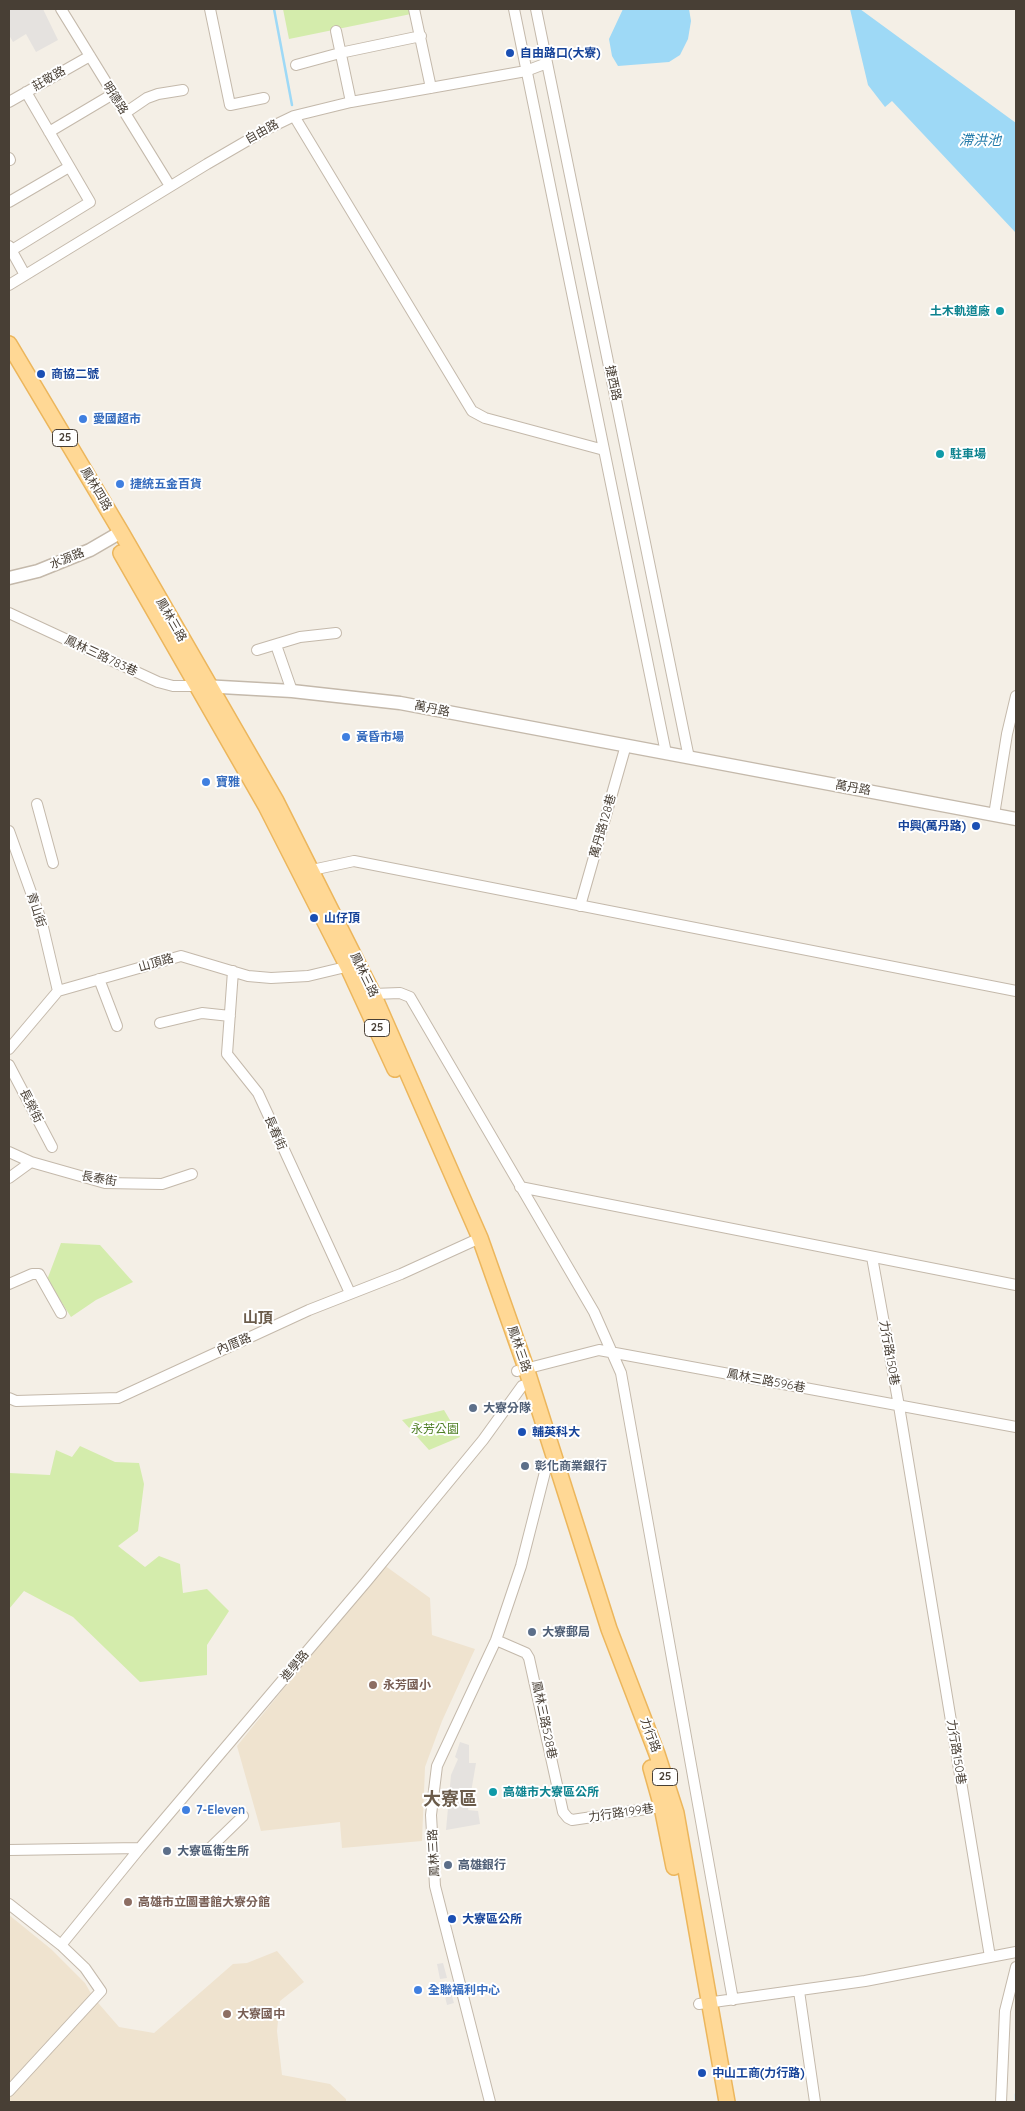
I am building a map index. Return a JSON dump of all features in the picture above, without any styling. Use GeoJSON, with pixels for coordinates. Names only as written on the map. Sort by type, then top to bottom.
{"type":"FeatureCollection","features":[{"type":"Feature","properties":{"kind":"main road","name":"鳳林四路"},"geometry":{"type":"LineString","coordinates":[[9,344],[117,535]]}},
{"type":"Feature","properties":{"kind":"main road","name":"鳳林四路"},"geometry":{"type":"LineString","coordinates":[[9,363],[117,535]]}},
{"type":"Feature","properties":{"kind":"main road","name":"鳳林三路"},"geometry":{"type":"LineString","coordinates":[[117,535],[203,686],[353,965],[373,994],[476,1240],[521,1369],[551,1466]]}},
{"type":"Feature","properties":{"kind":"main road","name":"鳳林三路"},"geometry":{"type":"LineString","coordinates":[[203,686],[276,801],[312,870],[476,1240]]}},
{"type":"Feature","properties":{"kind":"main road","name":"力行路"},"geometry":{"type":"LineString","coordinates":[[551,1466],[600,1632],[668,1806],[704,2003],[727,2102]]}},
{"type":"Feature","properties":{"kind":"main road","name":"力行路"},"geometry":{"type":"LineString","coordinates":[[704,2003],[717,2102]]}},
{"type":"Feature","properties":{"kind":"street","name":"明德路"},"geometry":{"type":"LineString","coordinates":[[61,9],[170,186]]}},
{"type":"Feature","properties":{"kind":"street"},"geometry":{"type":"LineString","coordinates":[[210,9],[230,105],[264,98]]}},
{"type":"Feature","properties":{"kind":"street"},"geometry":{"type":"LineString","coordinates":[[414,9],[431,88]]}},
{"type":"Feature","properties":{"kind":"street","name":"捷西路"},"geometry":{"type":"LineString","coordinates":[[514,9],[666,753]]}},
{"type":"Feature","properties":{"kind":"street","name":"捷西路"},"geometry":{"type":"LineString","coordinates":[[536,9],[689,758]]}},
{"type":"Feature","properties":{"kind":"street"},"geometry":{"type":"LineString","coordinates":[[336,31],[351,102]]}},
{"type":"Feature","properties":{"kind":"street"},"geometry":{"type":"LineString","coordinates":[[296,65],[340,53],[420,36]]}},
{"type":"Feature","properties":{"kind":"street","name":"莊敬路"},"geometry":{"type":"LineString","coordinates":[[9,102],[90,56]]}},
{"type":"Feature","properties":{"kind":"street","name":"自由路"},"geometry":{"type":"LineString","coordinates":[[9,285],[170,186],[269,128],[294,116],[351,102],[526,70],[547,63]]}},
{"type":"Feature","properties":{"kind":"street"},"geometry":{"type":"LineString","coordinates":[[125,113],[147,98],[158,94],[184,90]]}},
{"type":"Feature","properties":{"kind":"street"},"geometry":{"type":"LineString","coordinates":[[26,92],[90,202],[10,247],[26,275]]}},
{"type":"Feature","properties":{"kind":"street"},"geometry":{"type":"LineString","coordinates":[[49,132],[113,94]]}},
{"type":"Feature","properties":{"kind":"street"},"geometry":{"type":"LineString","coordinates":[[294,116],[472,411],[485,418],[604,450]]}},
{"type":"Feature","properties":{"kind":"street"},"geometry":{"type":"LineString","coordinates":[[9,202],[69,167]]}},
{"type":"Feature","properties":{"kind":"street","name":"水源路"},"geometry":{"type":"LineString","coordinates":[[9,578],[38,571],[90,550],[117,535]]}},
{"type":"Feature","properties":{"kind":"street","name":"鳳林三路783巷"},"geometry":{"type":"LineString","coordinates":[[9,613],[158,682],[173,686],[203,686]]}},
{"type":"Feature","properties":{"kind":"street"},"geometry":{"type":"LineString","coordinates":[[257,650],[300,637],[336,633]]}},
{"type":"Feature","properties":{"kind":"street"},"geometry":{"type":"LineString","coordinates":[[276,645],[292,691]]}},
{"type":"Feature","properties":{"kind":"street","name":"萬丹路"},"geometry":{"type":"LineString","coordinates":[[203,686],[292,691],[400,702],[1016,819]]}},
{"type":"Feature","properties":{"kind":"street"},"geometry":{"type":"LineString","coordinates":[[994,815],[1007,734],[1016,696]]}},
{"type":"Feature","properties":{"kind":"street","name":"萬丹路128巷"},"geometry":{"type":"LineString","coordinates":[[580,906],[626,745]]}},
{"type":"Feature","properties":{"kind":"street"},"geometry":{"type":"LineString","coordinates":[[37,804],[53,863]]}},
{"type":"Feature","properties":{"kind":"street","name":"青山街"},"geometry":{"type":"LineString","coordinates":[[9,831],[42,923],[58,990]]}},
{"type":"Feature","properties":{"kind":"street"},"geometry":{"type":"LineString","coordinates":[[312,870],[354,862],[1016,991]]}},
{"type":"Feature","properties":{"kind":"street","name":"山頂路"},"geometry":{"type":"LineString","coordinates":[[58,990],[181,956],[248,976],[308,976],[353,965]]}},
{"type":"Feature","properties":{"kind":"street","name":"長春街"},"geometry":{"type":"LineString","coordinates":[[232,971],[227,1054],[258,1094],[350,1293]]}},
{"type":"Feature","properties":{"kind":"street"},"geometry":{"type":"LineString","coordinates":[[99,979],[117,1026]]}},
{"type":"Feature","properties":{"kind":"street"},"geometry":{"type":"LineString","coordinates":[[9,1049],[58,990]]}},
{"type":"Feature","properties":{"kind":"street"},"geometry":{"type":"LineString","coordinates":[[373,994],[400,993],[410,997],[594,1312],[620,1373],[733,2000]]}},
{"type":"Feature","properties":{"kind":"street"},"geometry":{"type":"LineString","coordinates":[[160,1023],[202,1013],[230,1016]]}},
{"type":"Feature","properties":{"kind":"street","name":"長榮街"},"geometry":{"type":"LineString","coordinates":[[9,1065],[52,1147]]}},
{"type":"Feature","properties":{"kind":"street","name":"長泰街"},"geometry":{"type":"LineString","coordinates":[[9,1152],[31,1162],[105,1182],[162,1184],[192,1174]]}},
{"type":"Feature","properties":{"kind":"street"},"geometry":{"type":"LineString","coordinates":[[9,1178],[31,1162]]}},
{"type":"Feature","properties":{"kind":"street"},"geometry":{"type":"LineString","coordinates":[[520,1187],[1016,1285]]}},
{"type":"Feature","properties":{"kind":"street","name":"內厝路"},"geometry":{"type":"LineString","coordinates":[[9,1398],[16,1401],[118,1398],[215,1352],[476,1240]]}},
{"type":"Feature","properties":{"kind":"street","name":"力行路150巷"},"geometry":{"type":"LineString","coordinates":[[872,1257],[899,1406],[990,1956]]}},
{"type":"Feature","properties":{"kind":"street"},"geometry":{"type":"LineString","coordinates":[[9,1284],[35,1273],[39,1274],[61,1313]]}},
{"type":"Feature","properties":{"kind":"street","name":"鳳林三路596巷"},"geometry":{"type":"LineString","coordinates":[[521,1369],[600,1350],[1016,1427]]}},
{"type":"Feature","properties":{"kind":"street","name":"進學路"},"geometry":{"type":"LineString","coordinates":[[61,1946],[140,1848],[366,1582],[526,1385]]}},
{"type":"Feature","properties":{"kind":"street","name":"鳳林三路"},"geometry":{"type":"LineString","coordinates":[[490,2102],[435,1886],[431,1815],[437,1766],[496,1640],[521,1566],[551,1466]]}},
{"type":"Feature","properties":{"kind":"street","name":"鳳林三路528巷"},"geometry":{"type":"LineString","coordinates":[[496,1640],[526,1654],[530,1658],[563,1812],[568,1818]]}},
{"type":"Feature","properties":{"kind":"street","name":"力行路199巷"},"geometry":{"type":"LineString","coordinates":[[568,1818],[572,1820],[668,1806]]}},
{"type":"Feature","properties":{"kind":"street"},"geometry":{"type":"LineString","coordinates":[[208,1850],[243,1816]]}},
{"type":"Feature","properties":{"kind":"street"},"geometry":{"type":"LineString","coordinates":[[9,1850],[140,1848]]}},
{"type":"Feature","properties":{"kind":"street"},"geometry":{"type":"LineString","coordinates":[[9,1904],[85,1968],[101,1991],[9,2091]]}},
{"type":"Feature","properties":{"kind":"street"},"geometry":{"type":"LineString","coordinates":[[704,2003],[865,1981],[1016,1952]]}},
{"type":"Feature","properties":{"kind":"street"},"geometry":{"type":"LineString","coordinates":[[1001,2102],[1005,2010],[1016,1967]]}},
{"type":"Feature","properties":{"kind":"street"},"geometry":{"type":"LineString","coordinates":[[799,1991],[815,2102]]}},
{"type":"Feature","properties":{"kind":"shaded area"},"geometry":{"type":"Polygon","coordinates":[[[9,9],[43,9],[58,40],[36,52],[26,34],[13,42],[9,35],[9,9]]]}},
{"type":"Feature","properties":{"kind":"shaded area","name":"永芳國小"},"geometry":{"type":"Polygon","coordinates":[[[384,1565],[430,1598],[432,1635],[475,1649],[442,1721],[425,1767],[422,1841],[342,1848],[340,1822],[261,1831],[237,1746],[384,1565]]]}},
{"type":"Feature","properties":{"kind":"shaded area"},"geometry":{"type":"Polygon","coordinates":[[[460,1742],[469,1745],[469,1763],[476,1763],[468,1810],[478,1811],[480,1824],[446,1830],[451,1775],[458,1759],[455,1757],[460,1742]]]}},
{"type":"Feature","properties":{"kind":"shaded area","name":"大寮國中"},"geometry":{"type":"Polygon","coordinates":[[[9,1915],[51,1949],[85,1983],[93,1997],[119,2027],[154,2033],[233,1964],[247,1963],[277,1951],[304,1982],[280,2001],[277,2031],[282,2075],[330,2084],[346,2099],[346,2102],[9,2102],[9,1915]]]}},
{"type":"Feature","properties":{"kind":"shaded area"},"geometry":{"type":"Polygon","coordinates":[[[443,1963],[447,1978],[440,1979],[437,1964],[443,1963]]]}},
{"type":"Feature","properties":{"kind":"shaded area"},"geometry":{"type":"Polygon","coordinates":[[[448,1983],[454,2003],[447,2005],[442,1984],[448,1983]]]}},
{"type":"Feature","properties":{"kind":"green space"},"geometry":{"type":"Polygon","coordinates":[[[283,9],[410,9],[411,14],[289,39],[283,9]]]}},
{"type":"Feature","properties":{"kind":"green space"},"geometry":{"type":"Polygon","coordinates":[[[61,1243],[100,1245],[133,1282],[96,1300],[71,1317],[47,1280],[61,1243]]]}},
{"type":"Feature","properties":{"kind":"green space","name":"永芳公園"},"geometry":{"type":"Polygon","coordinates":[[[444,1410],[460,1437],[429,1450],[402,1420],[444,1410]]]}},
{"type":"Feature","properties":{"kind":"green space"},"geometry":{"type":"Polygon","coordinates":[[[80,1446],[115,1462],[139,1463],[144,1484],[138,1531],[118,1546],[145,1567],[159,1556],[180,1564],[183,1593],[207,1589],[229,1611],[207,1645],[207,1675],[140,1682],[73,1617],[24,1591],[9,1609],[9,1473],[50,1475],[56,1450],[72,1457],[80,1446]]]}},
{"type":"Feature","properties":{"kind":"water"},"geometry":{"type":"Polygon","coordinates":[[[623,9],[689,9],[691,21],[688,39],[680,55],[669,62],[618,66],[612,56],[609,39],[623,9]]]}},
{"type":"Feature","properties":{"kind":"water","name":"滯洪池"},"geometry":{"type":"Polygon","coordinates":[[[850,9],[860,9],[1016,123],[1016,233],[892,101],[885,107],[868,85],[850,9]]]}},
{"type":"Feature","properties":{"kind":"waterway"},"geometry":{"type":"LineString","coordinates":[[274,9],[292,105]]}},
{"type":"Feature","properties":{"kind":"waterway"},"geometry":{"type":"LineString","coordinates":[[1016,2094],[1016,2102]]}},
{"type":"Feature","properties":{"kind":"place","name":"自由路口(大寮)"},"geometry":{"type":"Point","coordinates":[510,53]}},
{"type":"Feature","properties":{"kind":"place","name":"土木軌道廠"},"geometry":{"type":"Point","coordinates":[1000,311]}},
{"type":"Feature","properties":{"kind":"place","name":"商協二號"},"geometry":{"type":"Point","coordinates":[41,374]}},
{"type":"Feature","properties":{"kind":"place","name":"愛國超市"},"geometry":{"type":"Point","coordinates":[83,419]}},
{"type":"Feature","properties":{"kind":"place","name":"駐車場"},"geometry":{"type":"Point","coordinates":[940,454]}},
{"type":"Feature","properties":{"kind":"place","name":"捷統五金百貨"},"geometry":{"type":"Point","coordinates":[120,484]}},
{"type":"Feature","properties":{"kind":"place","name":"黃昏市場"},"geometry":{"type":"Point","coordinates":[346,737]}},
{"type":"Feature","properties":{"kind":"place","name":"寶雅"},"geometry":{"type":"Point","coordinates":[206,782]}},
{"type":"Feature","properties":{"kind":"place","name":"中興(萬丹路)"},"geometry":{"type":"Point","coordinates":[976,826]}},
{"type":"Feature","properties":{"kind":"place","name":"山仔頂"},"geometry":{"type":"Point","coordinates":[314,918]}},
{"type":"Feature","properties":{"kind":"place","name":"大寮分隊"},"geometry":{"type":"Point","coordinates":[473,1408]}},
{"type":"Feature","properties":{"kind":"place","name":"輔英科大"},"geometry":{"type":"Point","coordinates":[522,1432]}},
{"type":"Feature","properties":{"kind":"place","name":"彰化商業銀行"},"geometry":{"type":"Point","coordinates":[525,1466]}},
{"type":"Feature","properties":{"kind":"place","name":"大寮郵局"},"geometry":{"type":"Point","coordinates":[532,1632]}},
{"type":"Feature","properties":{"kind":"place","name":"永芳國小"},"geometry":{"type":"Point","coordinates":[373,1685]}},
{"type":"Feature","properties":{"kind":"place","name":"高雄市大寮區公所"},"geometry":{"type":"Point","coordinates":[493,1792]}},
{"type":"Feature","properties":{"kind":"place","name":"7-Eleven"},"geometry":{"type":"Point","coordinates":[186,1810]}},
{"type":"Feature","properties":{"kind":"place","name":"大寮區衛生所"},"geometry":{"type":"Point","coordinates":[167,1851]}},
{"type":"Feature","properties":{"kind":"place","name":"高雄銀行"},"geometry":{"type":"Point","coordinates":[448,1865]}},
{"type":"Feature","properties":{"kind":"place","name":"高雄市立圖書館大寮分館"},"geometry":{"type":"Point","coordinates":[128,1902]}},
{"type":"Feature","properties":{"kind":"place","name":"大寮區公所"},"geometry":{"type":"Point","coordinates":[452,1919]}},
{"type":"Feature","properties":{"kind":"place","name":"全聯福利中心"},"geometry":{"type":"Point","coordinates":[418,1990]}},
{"type":"Feature","properties":{"kind":"place","name":"大寮國中"},"geometry":{"type":"Point","coordinates":[227,2014]}},
{"type":"Feature","properties":{"kind":"place","name":"中山工商(力行路)"},"geometry":{"type":"Point","coordinates":[702,2073]}},
{"type":"Feature","properties":{"kind":"district","name":"山頂"},"geometry":{"type":"Point","coordinates":[258,1318]}},
{"type":"Feature","properties":{"kind":"district","name":"大寮區"},"geometry":{"type":"Point","coordinates":[450,1800]}}]}
